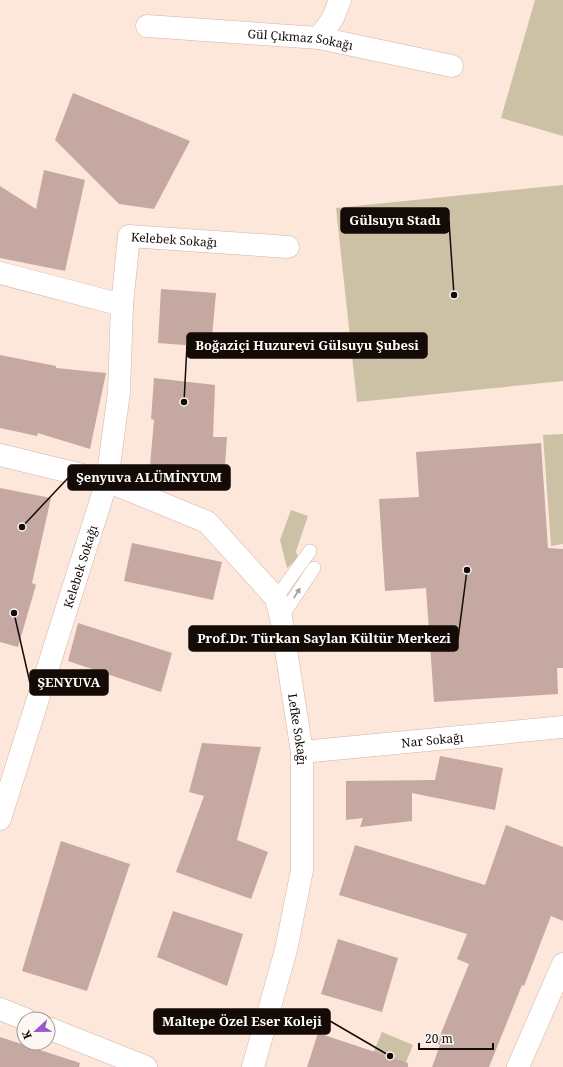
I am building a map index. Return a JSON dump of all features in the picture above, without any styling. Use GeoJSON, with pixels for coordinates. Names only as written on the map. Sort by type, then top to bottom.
{"type":"FeatureCollection","features":[{"type":"Feature","properties":{"kind":"street"},"geometry":{"type":"LineString","coordinates":[[319,38],[333,18],[340,0]]}},
{"type":"Feature","properties":{"kind":"street","name":"Gül Çıkmaz Sokağı"},"geometry":{"type":"LineString","coordinates":[[147,26],[319,38],[452,66]]}},
{"type":"Feature","properties":{"kind":"street","name":"Kelebek Sokağı"},"geometry":{"type":"LineString","coordinates":[[0,819],[107,482],[119,392],[122,305],[129,236],[288,247]]}},
{"type":"Feature","properties":{"kind":"street"},"geometry":{"type":"LineString","coordinates":[[0,273],[122,305]]}},
{"type":"Feature","properties":{"kind":"street"},"geometry":{"type":"LineString","coordinates":[[0,455],[107,482],[207,522],[278,608]]}},
{"type":"Feature","properties":{"kind":"street","name":"Lefke Sokağı"},"geometry":{"type":"LineString","coordinates":[[253,1067],[286,950],[302,870],[302,752],[278,608]]}},
{"type":"Feature","properties":{"kind":"street","name":"Nar Sokağı"},"geometry":{"type":"LineString","coordinates":[[302,752],[563,727]]}},
{"type":"Feature","properties":{"kind":"street"},"geometry":{"type":"LineString","coordinates":[[518,1067],[563,964]]}},
{"type":"Feature","properties":{"kind":"street"},"geometry":{"type":"LineString","coordinates":[[0,1009],[16,1015]]}},
{"type":"Feature","properties":{"kind":"street"},"geometry":{"type":"LineString","coordinates":[[56,1031],[146,1067]]}},
{"type":"Feature","properties":{"kind":"lane"},"geometry":{"type":"LineString","coordinates":[[278,608],[310,551]]}},
{"type":"Feature","properties":{"kind":"lane"},"geometry":{"type":"LineString","coordinates":[[278,608],[314,568]]}},
{"type":"Feature","properties":{"kind":"shaded area"},"geometry":{"type":"Polygon","coordinates":[[[535,0],[563,0],[563,136],[501,118],[535,0]]]}},
{"type":"Feature","properties":{"kind":"shaded area"},"geometry":{"type":"Polygon","coordinates":[[[563,185],[563,381],[357,402],[336,208],[563,185]]]}},
{"type":"Feature","properties":{"kind":"shaded area"},"geometry":{"type":"Polygon","coordinates":[[[563,434],[563,544],[551,546],[543,435],[563,434]]]}},
{"type":"Feature","properties":{"kind":"shaded area"},"geometry":{"type":"Polygon","coordinates":[[[291,510],[308,516],[296,551],[298,558],[287,568],[280,540],[291,510]]]}},
{"type":"Feature","properties":{"kind":"shaded area"},"geometry":{"type":"Polygon","coordinates":[[[382,1032],[413,1045],[404,1067],[367,1067],[382,1032]]]}},
{"type":"Feature","properties":{"kind":"building"},"geometry":{"type":"Polygon","coordinates":[[[73,93],[190,141],[154,209],[119,204],[55,140],[73,93]]]}},
{"type":"Feature","properties":{"kind":"building"},"geometry":{"type":"Polygon","coordinates":[[[44,170],[85,180],[65,271],[0,258],[0,186],[36,209],[44,170]]]}},
{"type":"Feature","properties":{"kind":"building"},"geometry":{"type":"Polygon","coordinates":[[[161,289],[216,293],[211,347],[158,343],[161,289]]]}},
{"type":"Feature","properties":{"kind":"building"},"geometry":{"type":"Polygon","coordinates":[[[0,355],[56,366],[56,368],[106,373],[90,449],[38,433],[37,436],[0,428],[0,355]]]}},
{"type":"Feature","properties":{"kind":"building"},"geometry":{"type":"Polygon","coordinates":[[[154,378],[215,385],[213,437],[227,437],[224,479],[150,466],[154,420],[151,419],[154,378]]]}},
{"type":"Feature","properties":{"kind":"building"},"geometry":{"type":"Polygon","coordinates":[[[541,443],[548,548],[563,549],[563,668],[557,668],[558,694],[434,702],[426,588],[385,591],[379,499],[419,497],[416,452],[541,443]]]}},
{"type":"Feature","properties":{"kind":"building"},"geometry":{"type":"Polygon","coordinates":[[[0,488],[51,498],[32,583],[36,585],[18,647],[0,642],[0,488]]]}},
{"type":"Feature","properties":{"kind":"building"},"geometry":{"type":"Polygon","coordinates":[[[132,543],[222,562],[213,600],[124,581],[132,543]]]}},
{"type":"Feature","properties":{"kind":"building"},"geometry":{"type":"Polygon","coordinates":[[[78,623],[172,653],[161,692],[68,661],[78,623]]]}},
{"type":"Feature","properties":{"kind":"building"},"geometry":{"type":"Polygon","coordinates":[[[202,743],[261,747],[237,840],[268,852],[251,899],[176,872],[204,796],[189,792],[202,743]]]}},
{"type":"Feature","properties":{"kind":"building"},"geometry":{"type":"Polygon","coordinates":[[[440,756],[503,768],[495,810],[412,793],[412,821],[360,827],[363,818],[346,820],[346,781],[435,780],[440,756]]]}},
{"type":"Feature","properties":{"kind":"building"},"geometry":{"type":"Polygon","coordinates":[[[506,825],[563,847],[563,921],[551,916],[524,986],[522,985],[489,1067],[432,1067],[440,1045],[437,1043],[469,964],[457,959],[467,934],[339,895],[355,845],[485,885],[506,825]]]}},
{"type":"Feature","properties":{"kind":"building"},"geometry":{"type":"Polygon","coordinates":[[[61,841],[130,864],[87,991],[22,971],[61,841]]]}},
{"type":"Feature","properties":{"kind":"building"},"geometry":{"type":"Polygon","coordinates":[[[173,911],[243,934],[227,986],[157,957],[173,911]]]}},
{"type":"Feature","properties":{"kind":"building"},"geometry":{"type":"Polygon","coordinates":[[[338,939],[398,958],[382,1012],[321,994],[338,939]]]}},
{"type":"Feature","properties":{"kind":"building"},"geometry":{"type":"Polygon","coordinates":[[[318,1033],[408,1063],[408,1067],[307,1067],[318,1033]]]}},
{"type":"Feature","properties":{"kind":"building"},"geometry":{"type":"Polygon","coordinates":[[[0,1037],[16,1042],[16,1051],[43,1051],[80,1063],[79,1067],[0,1067],[0,1037]]]}},
{"type":"Feature","properties":{"kind":"place","name":"Gülsuyu Stadı"},"geometry":{"type":"Point","coordinates":[454,295]}},
{"type":"Feature","properties":{"kind":"place","name":"Boğaziçi Huzurevi Gülsuyu Şubesi"},"geometry":{"type":"Point","coordinates":[184,402]}},
{"type":"Feature","properties":{"kind":"place","name":"Şenyuva ALÜMİNYUM"},"geometry":{"type":"Point","coordinates":[22,527]}},
{"type":"Feature","properties":{"kind":"place","name":"Prof.Dr. Türkan Saylan Kültür Merkezi"},"geometry":{"type":"Point","coordinates":[467,570]}},
{"type":"Feature","properties":{"kind":"place","name":"ŞENYUVA"},"geometry":{"type":"Point","coordinates":[14,613]}},
{"type":"Feature","properties":{"kind":"place","name":"Maltepe Özel Eser Koleji"},"geometry":{"type":"Point","coordinates":[390,1056]}}]}
